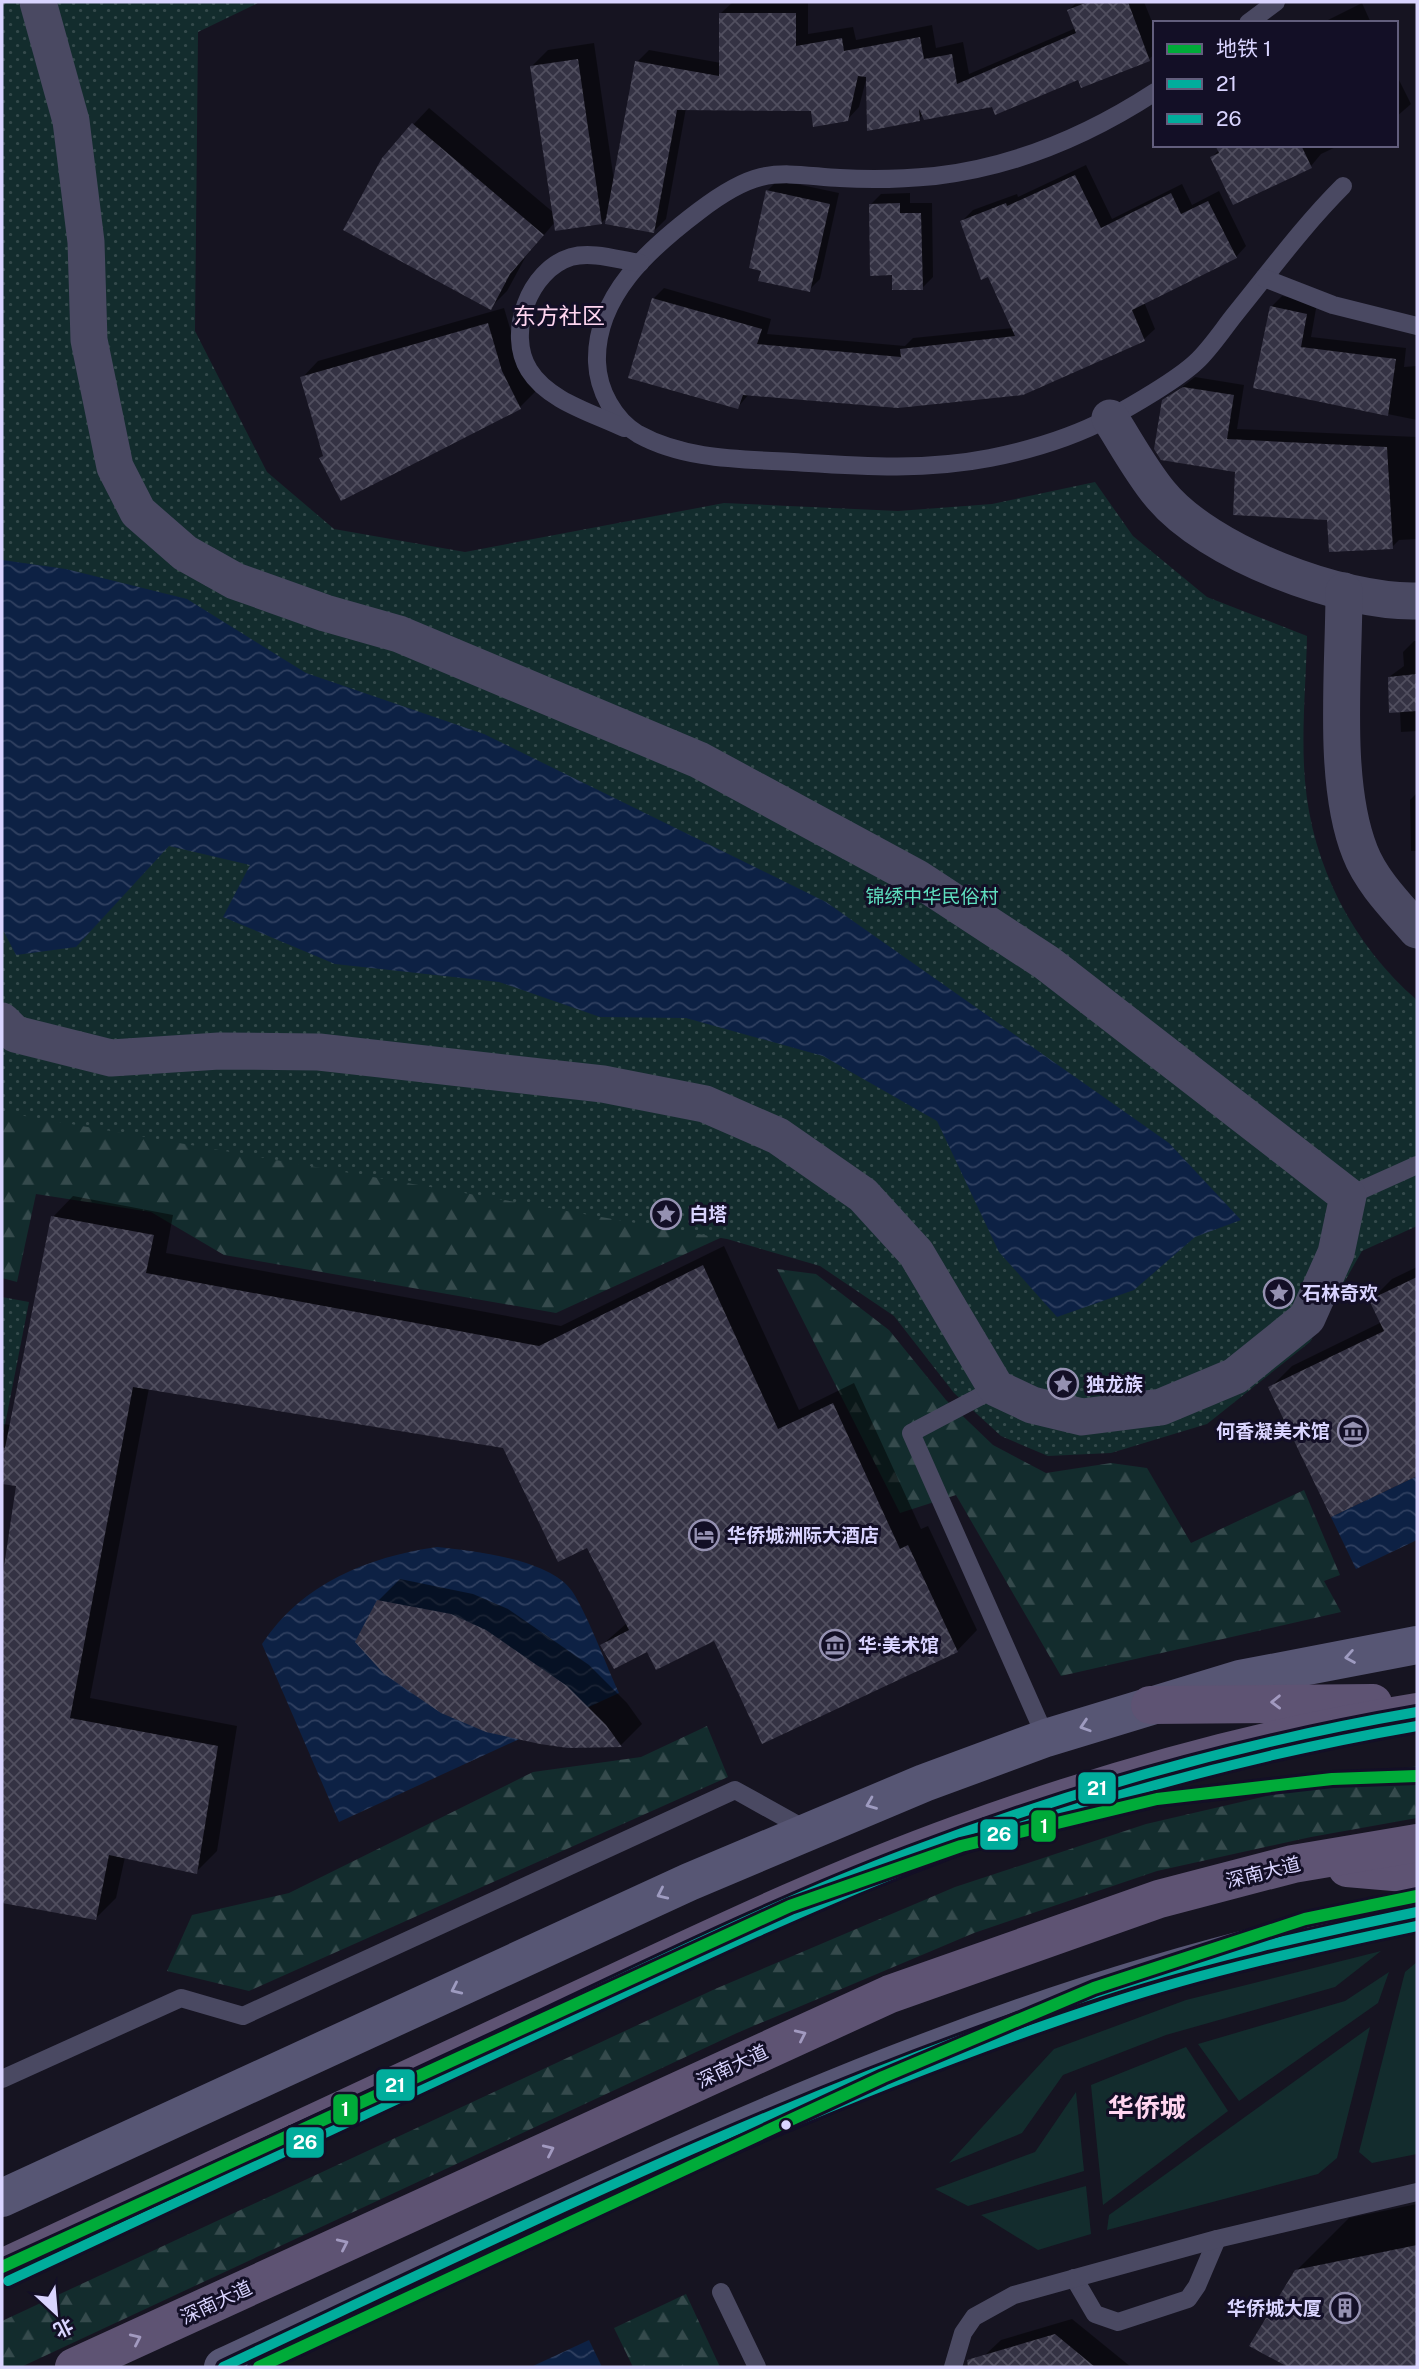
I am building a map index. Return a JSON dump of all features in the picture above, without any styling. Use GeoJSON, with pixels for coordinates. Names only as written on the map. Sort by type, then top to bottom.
{"type":"FeatureCollection","features":[{"type":"Feature","properties":{"kind":"main road"},"geometry":{"type":"LineString","coordinates":[[2,2198],[807,1830],[1046,1738],[1150,1705],[1240,1679],[1417,1645]]}},
{"type":"Feature","properties":{"kind":"main road"},"geometry":{"type":"LineString","coordinates":[[1150,1705],[1328,1701],[1417,1705]]}},
{"type":"Feature","properties":{"kind":"main road"},"geometry":{"type":"LineString","coordinates":[[2,2268],[771,1911],[956,1835],[1090,1790],[1221,1752],[1344,1723],[1417,1712]]}},
{"type":"Feature","properties":{"kind":"main road","name":"深南大道"},"geometry":{"type":"LineString","coordinates":[[74,2367],[890,1994],[1159,1899],[1293,1864],[1417,1843]]}},
{"type":"Feature","properties":{"kind":"main road"},"geometry":{"type":"LineString","coordinates":[[1293,1864],[1417,1874]]}},
{"type":"Feature","properties":{"kind":"main road"},"geometry":{"type":"LineString","coordinates":[[223,2367],[666,2162],[899,2060],[1059,2004],[1175,1970],[1282,1941],[1417,1912]]}},
{"type":"Feature","properties":{"kind":"street"},"geometry":{"type":"LineString","coordinates":[[2,1021],[15,1034],[111,1058],[219,1051],[319,1052],[603,1084],[705,1104],[778,1136],[863,1195],[916,1253],[996,1388],[1032,1405],[1082,1417],[1161,1407],[1235,1376],[1307,1318],[1336,1253],[1348,1196],[1047,963],[917,878],[699,760],[398,634],[234,581],[185,553],[138,513],[115,467],[89,340],[86,242],[71,121],[38,2]]}},
{"type":"Feature","properties":{"kind":"street"},"geometry":{"type":"LineString","coordinates":[[1110,418],[1161,495],[1208,537],[1270,566],[1344,592],[1417,601]]}},
{"type":"Feature","properties":{"kind":"street"},"geometry":{"type":"LineString","coordinates":[[1344,592],[1343,784],[1351,825],[1361,855],[1380,886],[1417,930]]}},
{"type":"Feature","properties":{"kind":"street"},"geometry":{"type":"LineString","coordinates":[[1380,886],[1417,891]]}},
{"type":"Feature","properties":{"kind":"lane"},"geometry":{"type":"LineString","coordinates":[[1251,21],[1276,2]]}},
{"type":"Feature","properties":{"kind":"lane"},"geometry":{"type":"LineString","coordinates":[[634,432],[615,413],[603,391],[597,345],[603,316],[618,289],[640,263],[700,210],[736,188],[761,177],[789,175],[886,179],[936,176],[984,167],[1077,135],[1153,93]]}},
{"type":"Feature","properties":{"kind":"lane"},"geometry":{"type":"LineString","coordinates":[[640,263],[587,255],[570,258],[552,267],[538,280],[526,301],[521,325],[521,347],[528,369],[541,384],[558,397],[658,443],[700,454],[899,468],[988,458],[1062,439],[1110,418],[1195,364],[1311,218],[1343,186]]}},
{"type":"Feature","properties":{"kind":"lane"},"geometry":{"type":"LineString","coordinates":[[1264,278],[1333,305],[1417,326]]}},
{"type":"Feature","properties":{"kind":"lane"},"geometry":{"type":"LineString","coordinates":[[1348,1196],[1417,1165]]}},
{"type":"Feature","properties":{"kind":"lane"},"geometry":{"type":"LineString","coordinates":[[996,1388],[911,1433],[1046,1738]]}},
{"type":"Feature","properties":{"kind":"lane"},"geometry":{"type":"LineString","coordinates":[[2,2079],[181,1998],[243,2016],[736,1790],[807,1830]]}},
{"type":"Feature","properties":{"kind":"lane"},"geometry":{"type":"LineString","coordinates":[[953,2367],[962,2333],[974,2317],[1014,2295],[1217,2239],[1417,2192]]}},
{"type":"Feature","properties":{"kind":"lane"},"geometry":{"type":"LineString","coordinates":[[1074,2278],[1095,2314],[1118,2322],[1188,2299],[1197,2286],[1217,2239]]}},
{"type":"Feature","properties":{"kind":"lane"},"geometry":{"type":"LineString","coordinates":[[721,2292],[757,2367]]}},
{"type":"Feature","properties":{"kind":"green space","name":"锦绣中华民俗村"},"geometry":{"type":"Polygon","coordinates":[[[2,2],[260,2],[198,32],[195,331],[267,472],[334,529],[465,552],[724,503],[898,511],[992,504],[1095,482],[1133,536],[1207,597],[1307,636],[1304,763],[1309,812],[1316,843],[1327,873],[1355,929],[1373,954],[1417,1000],[1417,1226],[1362,1251],[1310,1342],[1207,1424],[1111,1453],[1048,1456],[1001,1436],[954,1393],[894,1316],[820,1266],[727,1239],[2,1112],[2,2]]]}},
{"type":"Feature","properties":{"kind":"green space"},"geometry":{"type":"Polygon","coordinates":[[[170,852],[243,869],[216,920],[334,969],[498,987],[599,1022],[686,1023],[821,1061],[933,1125],[994,1255],[1055,1323],[1133,1295],[1191,1350],[1275,1295],[1303,1341],[1204,1419],[1111,1447],[1049,1452],[1004,1432],[958,1389],[897,1312],[823,1261],[729,1234],[556,1313],[224,1255],[151,1212],[36,1194],[17,1282],[2,1278],[2,938],[14,960],[79,952],[170,852]]]}},
{"type":"Feature","properties":{"kind":"green space"},"geometry":{"type":"Polygon","coordinates":[[[777,1269],[816,1274],[889,1330],[946,1400],[993,1445],[1046,1473],[1111,1463],[1147,1468],[1191,1543],[1304,1490],[1340,1575],[1324,1581],[1341,1612],[1061,1676],[956,1495],[900,1513],[777,1269]]]}},
{"type":"Feature","properties":{"kind":"green space"},"geometry":{"type":"Polygon","coordinates":[[[2,1297],[29,1302],[2,1440],[2,1297]]]}},
{"type":"Feature","properties":{"kind":"green space"},"geometry":{"type":"Polygon","coordinates":[[[707,1726],[728,1777],[249,1991],[167,1971],[192,1915],[289,1893],[533,1772],[641,1757],[707,1726]]]}},
{"type":"Feature","properties":{"kind":"green space"},"geometry":{"type":"Polygon","coordinates":[[[1417,1766],[1417,1818],[1311,1837],[1157,1871],[974,1933],[737,2033],[21,2367],[2,2367],[2,2321],[715,1989],[955,1887],[1146,1824],[1323,1783],[1417,1766]]]}},
{"type":"Feature","properties":{"kind":"green space"},"geometry":{"type":"Polygon","coordinates":[[[1381,1951],[1335,1987],[1166,2035],[1063,2075],[1022,2133],[949,2163],[1054,2049],[1186,2000],[1381,1951]]]}},
{"type":"Feature","properties":{"kind":"green space"},"geometry":{"type":"Polygon","coordinates":[[[1417,1962],[1417,2154],[1372,2163],[1359,2152],[1405,1972],[1417,1962]]]}},
{"type":"Feature","properties":{"kind":"green space"},"geometry":{"type":"Polygon","coordinates":[[[1389,1972],[1378,2003],[1239,2101],[1198,2044],[1345,2001],[1389,1972]]]}},
{"type":"Feature","properties":{"kind":"green space"},"geometry":{"type":"Polygon","coordinates":[[[1370,2027],[1337,2158],[1318,2174],[1107,2230],[1109,2215],[1370,2027]]]}},
{"type":"Feature","properties":{"kind":"green space"},"geometry":{"type":"Polygon","coordinates":[[[1186,2047],[1228,2111],[1103,2205],[1091,2085],[1186,2047]]]}},
{"type":"Feature","properties":{"kind":"green space"},"geometry":{"type":"Polygon","coordinates":[[[1076,2092],[1084,2171],[968,2206],[935,2189],[1035,2152],[1076,2092]]]}},
{"type":"Feature","properties":{"kind":"green space"},"geometry":{"type":"Polygon","coordinates":[[[1086,2186],[1091,2234],[1038,2250],[981,2215],[1086,2186]]]}},
{"type":"Feature","properties":{"kind":"green space"},"geometry":{"type":"Polygon","coordinates":[[[686,2294],[720,2367],[633,2367],[614,2328],[686,2294]]]}},
{"type":"Feature","properties":{"kind":"water"},"geometry":{"type":"Polygon","coordinates":[[[2,560],[66,569],[187,599],[306,673],[484,734],[826,902],[1169,1143],[1241,1220],[1195,1237],[1134,1290],[1057,1317],[999,1252],[937,1121],[823,1056],[686,1018],[600,1017],[499,982],[335,964],[223,917],[250,865],[169,846],[76,947],[16,955],[2,928],[2,560]]]}},
{"type":"Feature","properties":{"kind":"water"},"geometry":{"type":"Polygon","coordinates":[[[1417,1476],[1417,1540],[1356,1569],[1331,1517],[1417,1476]]]}},
{"type":"Feature","properties":{"kind":"water"},"geometry":{"type":"Polygon","coordinates":[[[437,1547],[510,1558],[546,1571],[561,1580],[572,1591],[584,1613],[619,1693],[339,1822],[262,1644],[278,1623],[297,1605],[339,1576],[386,1558],[437,1547]]]}},
{"type":"Feature","properties":{"kind":"water"},"geometry":{"type":"Polygon","coordinates":[[[589,2340],[602,2367],[533,2366],[589,2340]]]}},
{"type":"Feature","properties":{"kind":"building"},"geometry":{"type":"Polygon","coordinates":[[[1088,2],[1128,2],[1150,61],[1081,88],[1078,80],[995,115],[992,107],[924,120],[919,109],[920,121],[867,131],[866,77],[858,76],[848,121],[813,127],[811,111],[677,110],[654,233],[605,224],[635,61],[719,76],[719,13],[796,13],[796,46],[842,38],[844,51],[920,37],[924,59],[952,54],[957,84],[1076,33],[1067,10],[1088,2]]]}},
{"type":"Feature","properties":{"kind":"building"},"geometry":{"type":"Polygon","coordinates":[[[578,59],[602,224],[555,231],[530,66],[578,59]]]}},
{"type":"Feature","properties":{"kind":"building"},"geometry":{"type":"Polygon","coordinates":[[[412,123],[544,235],[510,274],[491,310],[343,230],[382,158],[412,123]]]}},
{"type":"Feature","properties":{"kind":"building"},"geometry":{"type":"Polygon","coordinates":[[[1216,147],[1302,147],[1312,168],[1233,205],[1210,157],[1219,153],[1216,147]]]}},
{"type":"Feature","properties":{"kind":"building"},"geometry":{"type":"Polygon","coordinates":[[[1075,175],[1101,228],[1171,193],[1181,214],[1208,201],[1237,258],[1132,310],[1145,341],[1023,395],[898,408],[743,395],[738,409],[628,378],[652,298],[762,329],[757,344],[901,357],[900,349],[1015,336],[988,277],[981,280],[960,221],[1006,203],[1007,206],[1075,175]]]}},
{"type":"Feature","properties":{"kind":"building"},"geometry":{"type":"Polygon","coordinates":[[[766,190],[830,204],[810,292],[758,281],[761,271],[749,268],[766,190]]]}},
{"type":"Feature","properties":{"kind":"building"},"geometry":{"type":"Polygon","coordinates":[[[900,203],[900,213],[921,213],[923,290],[892,290],[892,275],[870,276],[869,204],[900,203]]]}},
{"type":"Feature","properties":{"kind":"building"},"geometry":{"type":"Polygon","coordinates":[[[1270,306],[1307,314],[1301,347],[1396,359],[1388,416],[1253,388],[1270,306]]]}},
{"type":"Feature","properties":{"kind":"building"},"geometry":{"type":"Polygon","coordinates":[[[488,323],[502,371],[521,409],[341,501],[319,458],[323,456],[300,377],[488,323]]]}},
{"type":"Feature","properties":{"kind":"building"},"geometry":{"type":"Polygon","coordinates":[[[1183,387],[1234,395],[1227,439],[1387,447],[1393,549],[1329,552],[1327,520],[1233,515],[1235,472],[1161,460],[1154,449],[1162,400],[1183,387]]]}},
{"type":"Feature","properties":{"kind":"building"},"geometry":{"type":"Polygon","coordinates":[[[1417,674],[1417,711],[1389,713],[1388,677],[1417,674]]]}},
{"type":"Feature","properties":{"kind":"building","name":"华侨城洲际大酒店"},"geometry":{"type":"Polygon","coordinates":[[[51,1216],[154,1235],[146,1273],[539,1346],[703,1265],[778,1429],[833,1403],[900,1549],[908,1545],[958,1652],[762,1744],[714,1641],[656,1670],[647,1652],[614,1669],[600,1645],[629,1630],[587,1548],[558,1562],[503,1448],[133,1387],[70,1718],[218,1746],[197,1874],[109,1855],[96,1920],[2,1903],[2,1580],[16,1486],[2,1484],[2,1447],[5,1448],[51,1216]]]}},
{"type":"Feature","properties":{"kind":"building","name":"何香凝美术馆"},"geometry":{"type":"Polygon","coordinates":[[[1417,1277],[1417,1476],[1331,1517],[1268,1387],[1384,1331],[1369,1300],[1417,1277]]]}},
{"type":"Feature","properties":{"kind":"building"},"geometry":{"type":"Polygon","coordinates":[[[377,1600],[451,1614],[486,1630],[567,1686],[606,1725],[622,1747],[568,1748],[540,1744],[486,1732],[441,1713],[384,1674],[355,1642],[377,1600]]]}},
{"type":"Feature","properties":{"kind":"building","name":"华侨城大厦"},"geometry":{"type":"Polygon","coordinates":[[[1417,2245],[1417,2367],[1288,2367],[1249,2346],[1295,2270],[1417,2245]]]}},
{"type":"Feature","properties":{"kind":"building"},"geometry":{"type":"Polygon","coordinates":[[[1055,2334],[1095,2367],[968,2367],[967,2360],[1055,2334]]]}},
{"type":"Feature","properties":{"kind":"metro line","name":"1"},"geometry":{"type":"LineString","coordinates":[[2,2267],[790,1906],[961,1846],[1157,1799],[1332,1779],[1417,1776]]}},
{"type":"Feature","properties":{"kind":"metro line","name":"1"},"geometry":{"type":"LineString","coordinates":[[259,2367],[883,2077],[1094,1988],[1305,1919],[1417,1896]]}},
{"type":"Feature","properties":{"kind":"transit line","name":"21"},"geometry":{"type":"LineString","coordinates":[[2,2268],[707,1939],[857,1873],[970,1830],[1159,1770],[1287,1738],[1417,1712]]}},
{"type":"Feature","properties":{"kind":"transit line","name":"26"},"geometry":{"type":"LineString","coordinates":[[8,2281],[710,1953],[910,1867],[1034,1822],[1160,1784],[1288,1752],[1417,1726]]}},
{"type":"Feature","properties":{"kind":"transit line","name":"21"},"geometry":{"type":"LineString","coordinates":[[223,2367],[658,2164],[879,2071],[991,2029],[1143,1978],[1260,1947],[1417,1912]]}},
{"type":"Feature","properties":{"kind":"transit line","name":"26"},"geometry":{"type":"LineString","coordinates":[[255,2367],[676,2173],[889,2083],[997,2042],[1107,2004],[1222,1970],[1417,1926]]}},
{"type":"Feature","properties":{"kind":"place","name":"白塔"},"geometry":{"type":"Point","coordinates":[666,1214]}},
{"type":"Feature","properties":{"kind":"place","name":"石林奇欢"},"geometry":{"type":"Point","coordinates":[1279,1293]}},
{"type":"Feature","properties":{"kind":"place","name":"独龙族"},"geometry":{"type":"Point","coordinates":[1063,1384]}},
{"type":"Feature","properties":{"kind":"place","name":"何香凝美术馆"},"geometry":{"type":"Point","coordinates":[1353,1431]}},
{"type":"Feature","properties":{"kind":"place","name":"华侨城洲际大酒店"},"geometry":{"type":"Point","coordinates":[704,1535]}},
{"type":"Feature","properties":{"kind":"place","name":"华·美术馆"},"geometry":{"type":"Point","coordinates":[835,1645]}},
{"type":"Feature","properties":{"kind":"place","name":"华侨城大厦"},"geometry":{"type":"Point","coordinates":[1345,2308]}},
{"type":"Feature","properties":{"kind":"district","name":"东方社区"},"geometry":{"type":"Point","coordinates":[559,315]}},
{"type":"Feature","properties":{"kind":"district","name":"华侨城"},"geometry":{"type":"Point","coordinates":[1147,2107]}}]}
